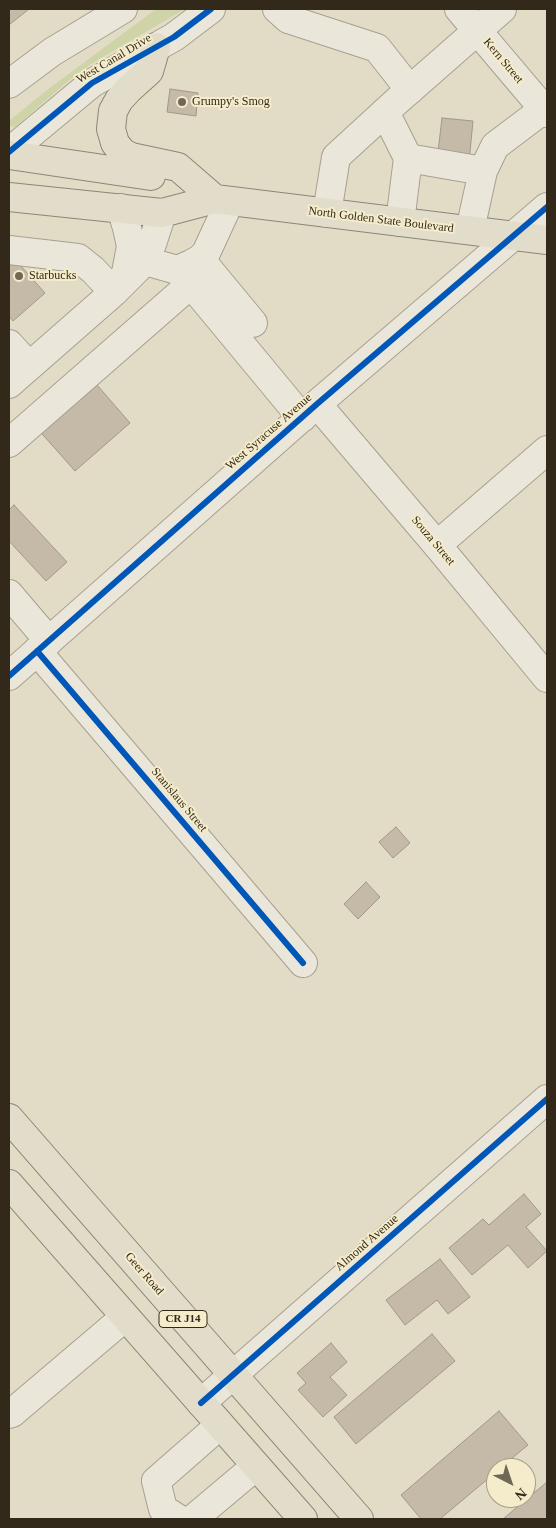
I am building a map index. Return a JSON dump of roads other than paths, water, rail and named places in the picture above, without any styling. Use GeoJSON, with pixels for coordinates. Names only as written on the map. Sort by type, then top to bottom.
{"type":"FeatureCollection","features":[{"type":"Feature","properties":{"kind":"main road"},"geometry":{"type":"LineString","coordinates":[[156,47],[149,70],[129,88],[116,106],[112,118],[112,133],[115,143],[126,155],[136,159],[178,167],[214,194]]}},
{"type":"Feature","properties":{"kind":"main road","name":"North Golden State Boulevard"},"geometry":{"type":"LineString","coordinates":[[9,153],[214,194],[327,213],[547,240]]}},
{"type":"Feature","properties":{"kind":"main road","name":"North Golden State Boulevard"},"geometry":{"type":"LineString","coordinates":[[9,197],[162,213],[214,194]]}},
{"type":"Feature","properties":{"kind":"main road","name":"Geer Road"},"geometry":{"type":"LineString","coordinates":[[9,1118],[232,1376],[359,1519]]}},
{"type":"Feature","properties":{"kind":"main road","name":"CR J14"},"geometry":{"type":"LineString","coordinates":[[9,1184],[300,1518]]}},
{"type":"Feature","properties":{"kind":"street"},"geometry":{"type":"LineString","coordinates":[[9,84],[52,52],[123,9]]}},
{"type":"Feature","properties":{"kind":"street","name":"West Canal Drive"},"geometry":{"type":"LineString","coordinates":[[9,153],[92,83],[156,47],[192,24],[211,9]]}},
{"type":"Feature","properties":{"kind":"street"},"geometry":{"type":"LineString","coordinates":[[277,9],[288,19],[377,48],[410,90]]}},
{"type":"Feature","properties":{"kind":"street","name":"Kern Street"},"geometry":{"type":"LineString","coordinates":[[459,9],[545,111]]}},
{"type":"Feature","properties":{"kind":"street"},"geometry":{"type":"LineString","coordinates":[[327,213],[336,157],[502,9]]}},
{"type":"Feature","properties":{"kind":"street"},"geometry":{"type":"LineString","coordinates":[[470,230],[483,171],[496,146],[545,111]]}},
{"type":"Feature","properties":{"kind":"street"},"geometry":{"type":"LineString","coordinates":[[385,112],[408,158],[400,222]]}},
{"type":"Feature","properties":{"kind":"street"},"geometry":{"type":"LineString","coordinates":[[408,158],[483,171]]}},
{"type":"Feature","properties":{"kind":"street"},"geometry":{"type":"LineString","coordinates":[[9,443],[189,271],[210,245],[214,194]]}},
{"type":"Feature","properties":{"kind":"street","name":"West Syracuse Avenue"},"geometry":{"type":"LineString","coordinates":[[9,676],[309,411],[547,207]]}},
{"type":"Feature","properties":{"kind":"street"},"geometry":{"type":"LineString","coordinates":[[114,292],[126,273],[131,246],[121,208]]}},
{"type":"Feature","properties":{"kind":"street"},"geometry":{"type":"LineString","coordinates":[[9,344],[19,375],[114,292],[137,268],[152,244],[162,213]]}},
{"type":"Feature","properties":{"kind":"street"},"geometry":{"type":"LineString","coordinates":[[9,250],[78,258],[89,266],[114,292]]}},
{"type":"Feature","properties":{"kind":"street"},"geometry":{"type":"LineString","coordinates":[[142,260],[189,271],[253,323]]}},
{"type":"Feature","properties":{"kind":"street","name":"Souza Street"},"geometry":{"type":"LineString","coordinates":[[189,271],[309,411],[437,545],[547,678]]}},
{"type":"Feature","properties":{"kind":"street"},"geometry":{"type":"LineString","coordinates":[[437,545],[547,450]]}},
{"type":"Feature","properties":{"kind":"street","name":"Stanislaus Street"},"geometry":{"type":"LineString","coordinates":[[9,594],[44,646],[303,963]]}},
{"type":"Feature","properties":{"kind":"street","name":"Almond Avenue"},"geometry":{"type":"LineString","coordinates":[[201,1403],[547,1099]]}},
{"type":"Feature","properties":{"kind":"street"},"geometry":{"type":"LineString","coordinates":[[9,1414],[125,1316]]}},
{"type":"Feature","properties":{"kind":"street"},"geometry":{"type":"LineString","coordinates":[[164,1516],[156,1481],[220,1424]]}},
{"type":"Feature","properties":{"kind":"street"},"geometry":{"type":"LineString","coordinates":[[193,1519],[256,1466]]}},
{"type":"Feature","properties":{"kind":"place","name":"Grumpy's Smog"},"geometry":{"type":"Point","coordinates":[182,102]}},
{"type":"Feature","properties":{"kind":"place","name":"Starbucks"},"geometry":{"type":"Point","coordinates":[19,276]}}]}
